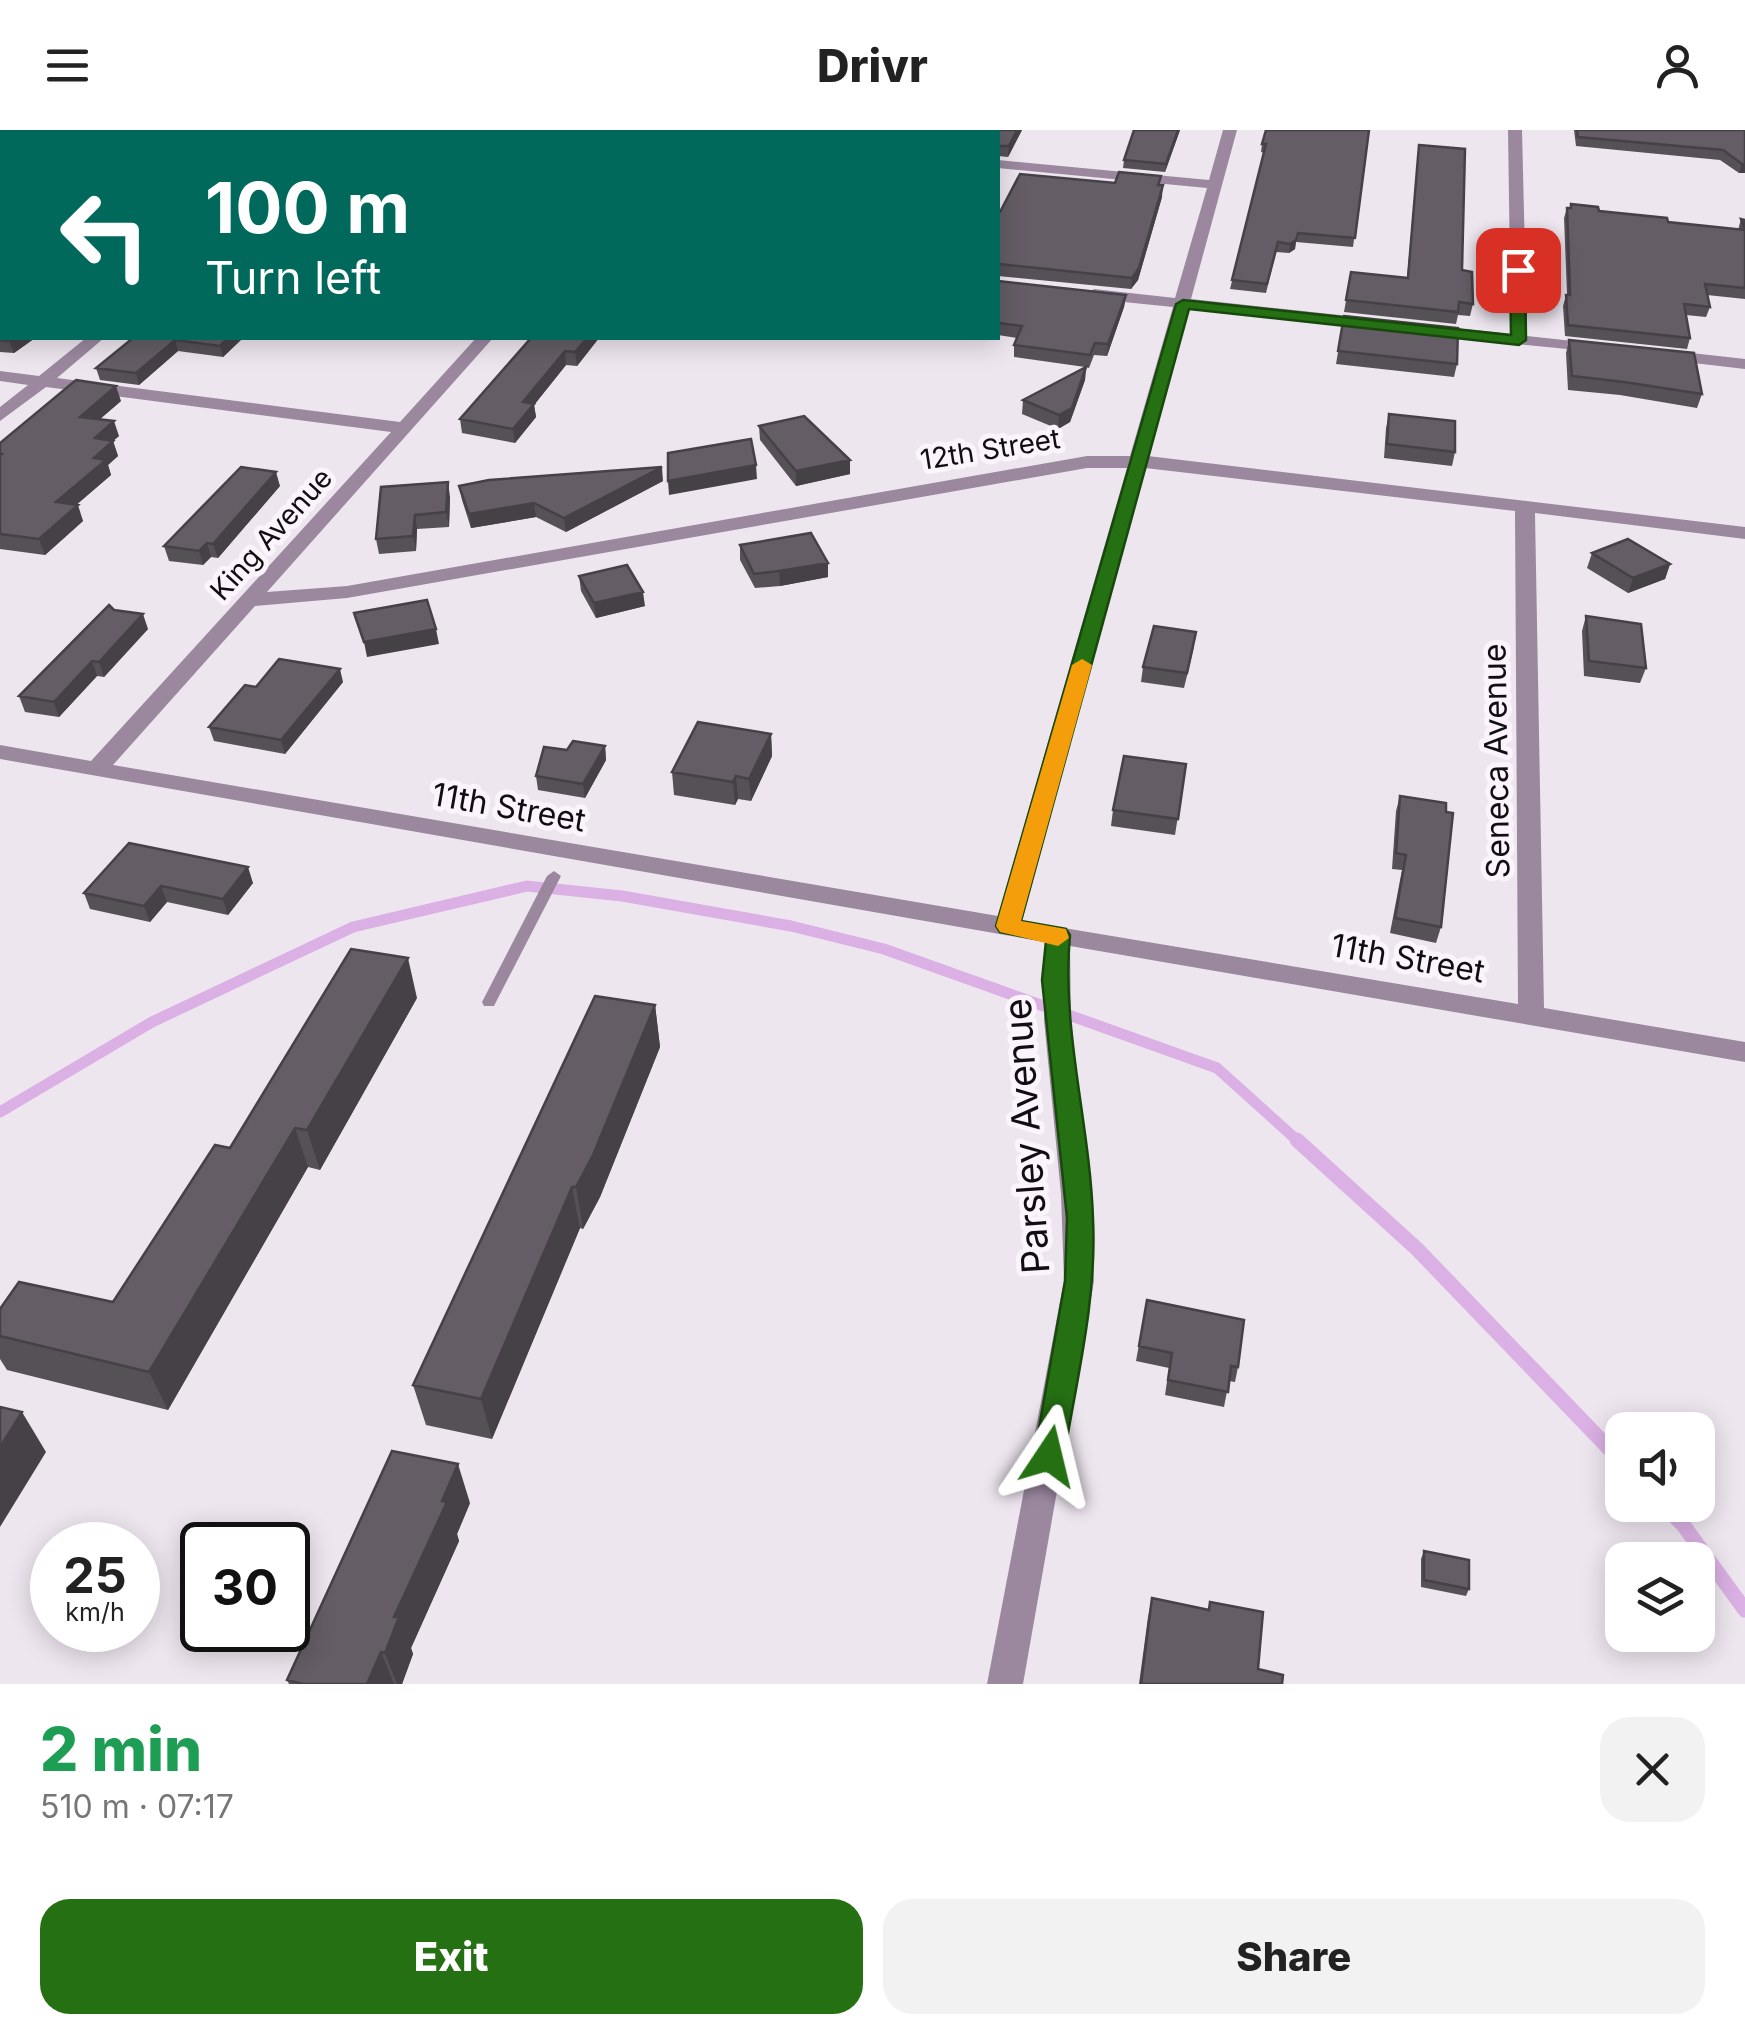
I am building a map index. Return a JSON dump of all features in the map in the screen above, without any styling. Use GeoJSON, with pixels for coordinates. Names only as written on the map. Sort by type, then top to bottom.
{"type":"FeatureCollection","features":[{"type":"Feature","properties":{"kind":"street"},"geometry":{"type":"LineString","coordinates":[[1008,926],[1230,130]]}},
{"type":"Feature","properties":{"kind":"street"},"geometry":{"type":"LineString","coordinates":[[1515,130],[1519,340]]}},
{"type":"Feature","properties":{"kind":"street"},"geometry":{"type":"LineString","coordinates":[[1000,164],[1216,185]]}},
{"type":"Feature","properties":{"kind":"street"},"geometry":{"type":"LineString","coordinates":[[1072,292],[1390,326]]}},
{"type":"Feature","properties":{"kind":"street"},"geometry":{"type":"LineString","coordinates":[[1409,328],[1613,350]]}},
{"type":"Feature","properties":{"kind":"street"},"geometry":{"type":"LineString","coordinates":[[0,416],[94,340]]}},
{"type":"Feature","properties":{"kind":"street","name":"King Avenue"},"geometry":{"type":"LineString","coordinates":[[98,768],[483,340]]}},
{"type":"Feature","properties":{"kind":"street"},"geometry":{"type":"LineString","coordinates":[[1651,354],[1745,364]]}},
{"type":"Feature","properties":{"kind":"street"},"geometry":{"type":"LineString","coordinates":[[0,376],[404,428]]}},
{"type":"Feature","properties":{"kind":"street","name":"12th Street"},"geometry":{"type":"LineString","coordinates":[[249,600],[347,592],[1023,470],[1088,462],[1139,461],[1745,532]]}},
{"type":"Feature","properties":{"kind":"street","name":"Seneca Avenue"},"geometry":{"type":"LineString","coordinates":[[1526,506],[1531,1015]]}},
{"type":"Feature","properties":{"kind":"street","name":"11th Street"},"geometry":{"type":"LineString","coordinates":[[0,752],[1745,1052]]}},
{"type":"Feature","properties":{"kind":"street"},"geometry":{"type":"LineString","coordinates":[[554,876],[565,852]]}},
{"type":"Feature","properties":{"kind":"street","name":"Parsley Avenue"},"geometry":{"type":"LineString","coordinates":[[1005,1684],[1078,1281],[1080,1218],[1054,980],[1058,935]]}},
{"type":"Feature","properties":{"kind":"lane"},"geometry":{"type":"LineString","coordinates":[[489,1002],[554,876]]}},
{"type":"Feature","properties":{"kind":"building"},"geometry":{"type":"Polygon","coordinates":[[[1000,130],[1017,130],[1009,146],[1000,146],[1000,130]]]}},
{"type":"Feature","properties":{"kind":"building"},"geometry":{"type":"Polygon","coordinates":[[[1134,130],[1178,130],[1166,164],[1124,160],[1134,130]]]}},
{"type":"Feature","properties":{"kind":"building"},"geometry":{"type":"Polygon","coordinates":[[[1266,130],[1369,130],[1355,238],[1298,233],[1290,244],[1278,242],[1267,284],[1232,280],[1266,144],[1262,144],[1266,130]]]}},
{"type":"Feature","properties":{"kind":"building"},"geometry":{"type":"Polygon","coordinates":[[[1577,130],[1745,130],[1745,164],[1723,150],[1578,137],[1577,130]]]}},
{"type":"Feature","properties":{"kind":"building"},"geometry":{"type":"Polygon","coordinates":[[[1419,145],[1465,149],[1462,270],[1472,272],[1473,304],[1459,302],[1458,312],[1346,300],[1351,272],[1408,278],[1419,145]]]}},
{"type":"Feature","properties":{"kind":"building"},"geometry":{"type":"Polygon","coordinates":[[[1119,172],[1161,176],[1158,185],[1163,185],[1139,268],[1132,278],[1000,264],[1000,212],[1020,174],[1115,183],[1119,172]]]}},
{"type":"Feature","properties":{"kind":"building"},"geometry":{"type":"Polygon","coordinates":[[[1571,204],[1667,218],[1668,222],[1745,230],[1745,288],[1705,284],[1710,307],[1684,304],[1690,338],[1568,325],[1567,208],[1571,204]]]}},
{"type":"Feature","properties":{"kind":"building"},"geometry":{"type":"Polygon","coordinates":[[[1000,281],[1126,295],[1108,344],[1095,343],[1090,355],[1014,345],[1022,326],[1000,323],[1000,281]]]}},
{"type":"Feature","properties":{"kind":"building"},"geometry":{"type":"Polygon","coordinates":[[[1344,316],[1458,328],[1457,364],[1338,351],[1344,316]]]}},
{"type":"Feature","properties":{"kind":"building"},"geometry":{"type":"Polygon","coordinates":[[[131,340],[175,340],[136,373],[96,368],[131,340]]]}},
{"type":"Feature","properties":{"kind":"building"},"geometry":{"type":"Polygon","coordinates":[[[175,340],[226,340],[220,346],[175,340]]]}},
{"type":"Feature","properties":{"kind":"building"},"geometry":{"type":"Polygon","coordinates":[[[529,340],[585,340],[575,352],[565,351],[523,402],[534,404],[513,429],[460,419],[529,340]]]}},
{"type":"Feature","properties":{"kind":"building"},"geometry":{"type":"Polygon","coordinates":[[[1569,340],[1694,353],[1702,394],[1572,376],[1569,340]]]}},
{"type":"Feature","properties":{"kind":"building"},"geometry":{"type":"Polygon","coordinates":[[[1086,367],[1072,408],[1059,415],[1023,400],[1086,367]]]}},
{"type":"Feature","properties":{"kind":"building"},"geometry":{"type":"Polygon","coordinates":[[[76,380],[116,386],[80,417],[114,421],[95,438],[113,441],[94,458],[106,460],[56,502],[78,505],[39,539],[0,534],[0,443],[76,380]]]}},
{"type":"Feature","properties":{"kind":"building"},"geometry":{"type":"Polygon","coordinates":[[[1389,414],[1455,421],[1455,452],[1387,444],[1389,414]]]}},
{"type":"Feature","properties":{"kind":"building"},"geometry":{"type":"Polygon","coordinates":[[[804,416],[850,460],[796,471],[759,426],[804,416]]]}},
{"type":"Feature","properties":{"kind":"building"},"geometry":{"type":"Polygon","coordinates":[[[751,439],[756,465],[668,481],[668,453],[751,439]]]}},
{"type":"Feature","properties":{"kind":"building"},"geometry":{"type":"Polygon","coordinates":[[[241,467],[276,472],[213,544],[207,543],[199,551],[164,546],[241,467]]]}},
{"type":"Feature","properties":{"kind":"building"},"geometry":{"type":"Polygon","coordinates":[[[662,467],[564,518],[534,503],[469,514],[459,486],[489,480],[662,467]]]}},
{"type":"Feature","properties":{"kind":"building"},"geometry":{"type":"Polygon","coordinates":[[[448,482],[446,512],[415,515],[413,536],[376,539],[381,487],[448,482]]]}},
{"type":"Feature","properties":{"kind":"building"},"geometry":{"type":"Polygon","coordinates":[[[811,533],[828,563],[754,574],[740,545],[811,533]]]}},
{"type":"Feature","properties":{"kind":"building"},"geometry":{"type":"Polygon","coordinates":[[[1628,539],[1670,564],[1633,578],[1592,553],[1628,539]]]}},
{"type":"Feature","properties":{"kind":"building"},"geometry":{"type":"Polygon","coordinates":[[[627,565],[643,592],[594,603],[579,576],[627,565]]]}},
{"type":"Feature","properties":{"kind":"building"},"geometry":{"type":"Polygon","coordinates":[[[427,600],[436,629],[364,642],[354,613],[427,600]]]}},
{"type":"Feature","properties":{"kind":"building"},"geometry":{"type":"Polygon","coordinates":[[[109,605],[114,610],[143,614],[99,662],[92,661],[54,702],[19,696],[109,605]]]}},
{"type":"Feature","properties":{"kind":"building"},"geometry":{"type":"Polygon","coordinates":[[[1586,616],[1641,624],[1646,668],[1589,661],[1586,616]]]}},
{"type":"Feature","properties":{"kind":"building"},"geometry":{"type":"Polygon","coordinates":[[[1154,626],[1196,632],[1187,673],[1143,667],[1154,626]]]}},
{"type":"Feature","properties":{"kind":"building"},"geometry":{"type":"Polygon","coordinates":[[[279,659],[340,669],[281,740],[209,727],[245,685],[256,687],[279,659]]]}},
{"type":"Feature","properties":{"kind":"building"},"geometry":{"type":"Polygon","coordinates":[[[698,722],[771,734],[749,779],[736,776],[733,782],[672,772],[698,722]]]}},
{"type":"Feature","properties":{"kind":"building"},"geometry":{"type":"Polygon","coordinates":[[[573,741],[605,746],[583,784],[536,776],[544,747],[567,750],[573,741]]]}},
{"type":"Feature","properties":{"kind":"building"},"geometry":{"type":"Polygon","coordinates":[[[1124,756],[1186,764],[1178,819],[1113,810],[1124,756]]]}},
{"type":"Feature","properties":{"kind":"building"},"geometry":{"type":"Polygon","coordinates":[[[1400,796],[1446,803],[1446,812],[1453,813],[1441,927],[1395,918],[1406,855],[1396,853],[1400,796]]]}},
{"type":"Feature","properties":{"kind":"building"},"geometry":{"type":"Polygon","coordinates":[[[129,843],[248,867],[223,899],[161,886],[144,906],[84,893],[129,843]]]}},
{"type":"Feature","properties":{"kind":"building"},"geometry":{"type":"Polygon","coordinates":[[[351,949],[408,958],[307,1130],[295,1128],[149,1372],[0,1336],[0,1309],[19,1282],[113,1302],[215,1145],[230,1148],[351,949]]]}},
{"type":"Feature","properties":{"kind":"building"},"geometry":{"type":"Polygon","coordinates":[[[595,996],[655,1005],[593,1155],[576,1187],[572,1187],[481,1399],[413,1385],[595,996]]]}},
{"type":"Feature","properties":{"kind":"building"},"geometry":{"type":"Polygon","coordinates":[[[1147,1300],[1244,1320],[1238,1367],[1231,1366],[1228,1392],[1168,1380],[1172,1353],[1139,1346],[1147,1300]]]}},
{"type":"Feature","properties":{"kind":"building"},"geometry":{"type":"Polygon","coordinates":[[[0,1407],[22,1412],[0,1447],[0,1407]]]}},
{"type":"Feature","properties":{"kind":"building"},"geometry":{"type":"Polygon","coordinates":[[[392,1451],[458,1464],[442,1501],[447,1502],[394,1617],[399,1617],[385,1653],[381,1652],[367,1684],[303,1684],[287,1680],[300,1652],[310,1652],[310,1630],[392,1451]]]}},
{"type":"Feature","properties":{"kind":"building"},"geometry":{"type":"Polygon","coordinates":[[[1424,1551],[1469,1560],[1469,1589],[1424,1580],[1424,1551]]]}},
{"type":"Feature","properties":{"kind":"building"},"geometry":{"type":"Polygon","coordinates":[[[1152,1598],[1209,1610],[1210,1602],[1263,1612],[1258,1669],[1283,1675],[1282,1684],[1141,1684],[1152,1598]]]}},
{"type":"Feature","properties":{"kind":"waterway"},"geometry":{"type":"LineString","coordinates":[[0,1112],[152,1022],[353,927],[527,886],[622,896],[791,926],[884,949],[1217,1068],[1300,1143]]}},
{"type":"Feature","properties":{"kind":"waterway"},"geometry":{"type":"LineString","coordinates":[[1297,1140],[1417,1249],[1605,1444]]}},
{"type":"Feature","properties":{"kind":"waterway"},"geometry":{"type":"LineString","coordinates":[[1680,1522],[1745,1610]]}},
{"type":"Feature","properties":{"kind":"slow traffic"},"geometry":{"type":"LineString","coordinates":[[1058,938],[1008,926],[1082,665]]}},
{"type":"Feature","properties":{"kind":"route"},"geometry":{"type":"LineString","coordinates":[[1049,1456],[1078,1281],[1080,1218],[1054,980],[1058,935],[1008,926],[1183,304],[1519,340],[1518,270]]}}]}
